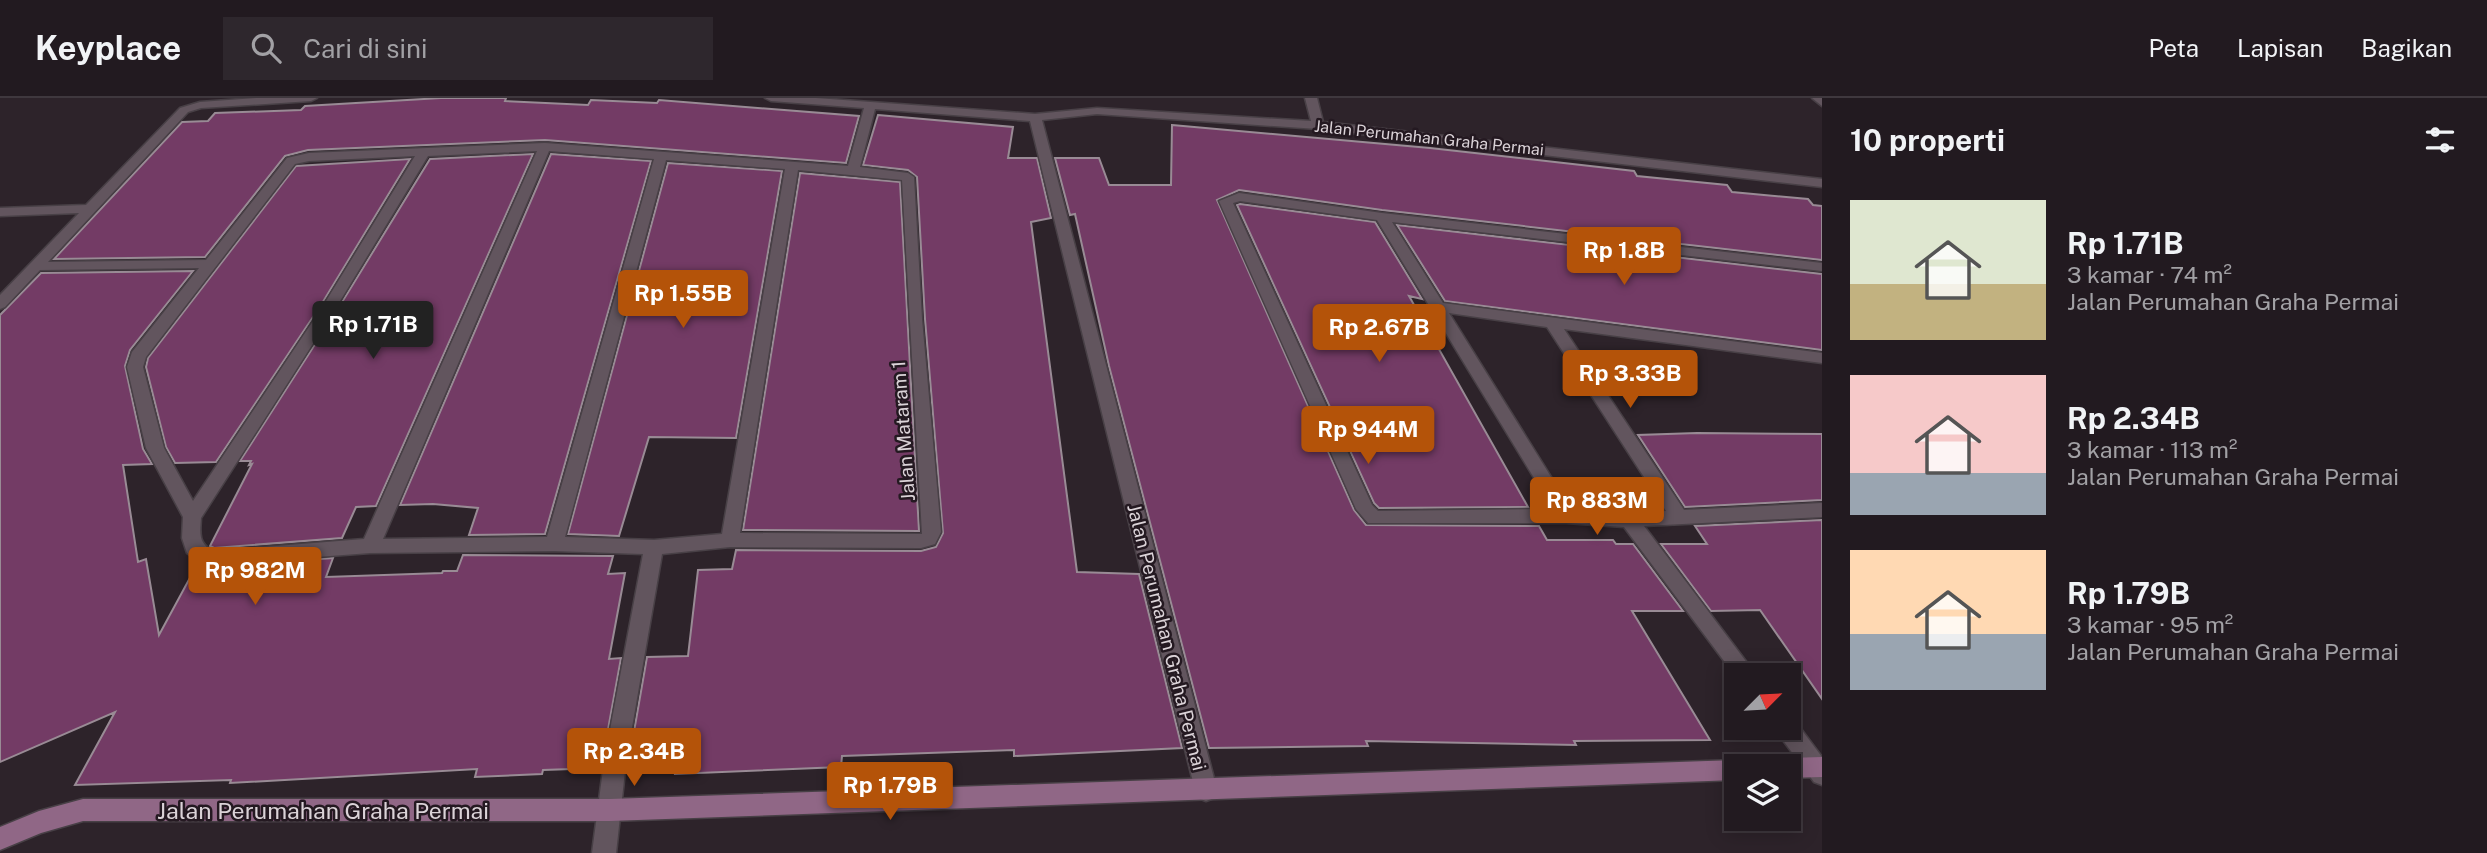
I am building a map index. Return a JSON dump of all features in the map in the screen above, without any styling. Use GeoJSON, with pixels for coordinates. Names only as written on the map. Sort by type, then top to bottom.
{"type":"FeatureCollection","features":[{"type":"Feature","properties":{"kind":"street"},"geometry":{"type":"LineString","coordinates":[[0,304],[184,110],[200,105],[311,98]]}},
{"type":"Feature","properties":{"kind":"street","name":"Jalan Perumahan Graha Permai"},"geometry":{"type":"LineString","coordinates":[[771,98],[1035,118],[1072,112],[1159,114],[1318,124],[1822,183]]}},
{"type":"Feature","properties":{"kind":"street"},"geometry":{"type":"LineString","coordinates":[[1158,98],[1159,114]]}},
{"type":"Feature","properties":{"kind":"street"},"geometry":{"type":"LineString","coordinates":[[1311,98],[1318,124]]}},
{"type":"Feature","properties":{"kind":"street"},"geometry":{"type":"LineString","coordinates":[[1818,98],[1822,103]]}},
{"type":"Feature","properties":{"kind":"street"},"geometry":{"type":"LineString","coordinates":[[792,167],[730,540],[654,547],[554,544],[370,546],[212,558],[202,555],[191,545],[192,517],[155,447],[135,367],[138,356],[291,162],[309,157],[545,148],[853,170],[870,106]]}},
{"type":"Feature","properties":{"kind":"street","name":"Jalan Perumahan Graha Permai"},"geometry":{"type":"LineString","coordinates":[[1035,118],[1206,790]]}},
{"type":"Feature","properties":{"kind":"street"},"geometry":{"type":"LineString","coordinates":[[370,546],[545,148]]}},
{"type":"Feature","properties":{"kind":"street"},"geometry":{"type":"LineString","coordinates":[[192,517],[330,306],[423,153]]}},
{"type":"Feature","properties":{"kind":"street"},"geometry":{"type":"LineString","coordinates":[[554,544],[661,155]]}},
{"type":"Feature","properties":{"kind":"street","name":"Jalan Mataram 1"},"geometry":{"type":"LineString","coordinates":[[730,540],[921,541],[928,539],[932,532],[915,319],[909,179],[902,175],[853,170]]}},
{"type":"Feature","properties":{"kind":"street"},"geometry":{"type":"LineString","coordinates":[[1822,267],[1382,217],[1239,197],[1226,201],[1365,509],[1374,518],[1566,516],[1629,520],[1822,510]]}},
{"type":"Feature","properties":{"kind":"street"},"geometry":{"type":"LineString","coordinates":[[0,212],[91,209]]}},
{"type":"Feature","properties":{"kind":"street"},"geometry":{"type":"LineString","coordinates":[[1382,217],[1566,516]]}},
{"type":"Feature","properties":{"kind":"street"},"geometry":{"type":"LineString","coordinates":[[38,266],[210,264]]}},
{"type":"Feature","properties":{"kind":"street"},"geometry":{"type":"LineString","coordinates":[[1435,307],[1822,358]]}},
{"type":"Feature","properties":{"kind":"street"},"geometry":{"type":"LineString","coordinates":[[1552,322],[1679,517]]}},
{"type":"Feature","properties":{"kind":"street"},"geometry":{"type":"LineString","coordinates":[[1629,520],[1737,663]]}},
{"type":"Feature","properties":{"kind":"street"},"geometry":{"type":"LineString","coordinates":[[604,853],[615,762],[654,547]]}},
{"type":"Feature","properties":{"kind":"street"},"geometry":{"type":"LineString","coordinates":[[1796,740],[1820,770]]}},
{"type":"Feature","properties":{"kind":"street"},"geometry":{"type":"LineString","coordinates":[[1801,769],[1820,770]]}},
{"type":"Feature","properties":{"kind":"street","name":"Jalan Perumahan Graha Permai"},"geometry":{"type":"LineString","coordinates":[[0,839],[39,822],[83,810],[610,810],[1724,770]]}},
{"type":"Feature","properties":{"kind":"building"},"geometry":{"type":"Polygon","coordinates":[[[441,98],[506,98],[505,101],[588,105],[591,100],[657,103],[659,100],[859,116],[846,163],[545,140],[308,150],[285,156],[205,257],[54,259],[182,122],[208,121],[215,113],[301,110],[305,106],[441,98]]]}},
{"type":"Feature","properties":{"kind":"building"},"geometry":{"type":"Polygon","coordinates":[[[878,115],[1013,127],[1008,158],[1037,158],[1051,218],[1031,222],[1077,572],[1139,574],[1182,748],[1014,756],[1014,750],[842,756],[841,767],[675,774],[676,765],[628,766],[647,657],[688,656],[698,570],[732,569],[736,550],[921,551],[936,547],[943,533],[925,319],[917,177],[908,170],[863,165],[878,115]]]}},
{"type":"Feature","properties":{"kind":"building"},"geometry":{"type":"Polygon","coordinates":[[[1172,125],[1430,148],[1634,171],[1637,176],[1727,185],[1732,192],[1808,199],[1813,205],[1822,206],[1822,260],[1382,210],[1239,190],[1217,200],[1354,510],[1366,525],[1539,526],[1547,540],[1613,540],[1616,544],[1633,544],[1683,611],[1632,611],[1710,740],[1574,741],[1576,745],[1366,741],[1368,746],[1209,748],[1109,366],[1075,214],[1070,215],[1055,158],[1099,158],[1109,185],[1171,185],[1172,125]]]}},
{"type":"Feature","properties":{"kind":"building"},"geometry":{"type":"Polygon","coordinates":[[[533,154],[376,506],[356,507],[342,538],[214,548],[210,546],[252,464],[249,465],[251,461],[240,461],[430,159],[533,154]]]}},
{"type":"Feature","properties":{"kind":"building"},"geometry":{"type":"Polygon","coordinates":[[[551,154],[651,161],[545,534],[469,535],[478,508],[433,504],[400,505],[551,154]]]}},
{"type":"Feature","properties":{"kind":"building"},"geometry":{"type":"Polygon","coordinates":[[[410,159],[321,305],[216,462],[175,463],[166,447],[146,367],[148,358],[296,166],[410,159]]]}},
{"type":"Feature","properties":{"kind":"building"},"geometry":{"type":"Polygon","coordinates":[[[668,163],[782,171],[736,438],[649,437],[619,536],[568,534],[668,163]]]}},
{"type":"Feature","properties":{"kind":"building"},"geometry":{"type":"Polygon","coordinates":[[[800,173],[900,182],[919,531],[743,530],[800,173]]]}},
{"type":"Feature","properties":{"kind":"building"},"geometry":{"type":"Polygon","coordinates":[[[1237,205],[1375,222],[1422,299],[1409,296],[1528,507],[1379,508],[1374,503],[1237,205]]]}},
{"type":"Feature","properties":{"kind":"building"},"geometry":{"type":"Polygon","coordinates":[[[1397,225],[1822,274],[1822,350],[1445,301],[1397,225]]]}},
{"type":"Feature","properties":{"kind":"building"},"geometry":{"type":"Polygon","coordinates":[[[193,271],[130,350],[125,366],[143,449],[152,464],[123,465],[138,562],[146,559],[159,635],[198,563],[212,568],[333,558],[326,577],[457,571],[463,555],[613,556],[608,574],[625,573],[609,659],[621,658],[601,768],[543,770],[542,774],[475,777],[477,769],[230,783],[231,780],[75,785],[115,712],[0,762],[0,315],[41,273],[193,271]]]}},
{"type":"Feature","properties":{"kind":"building"},"geometry":{"type":"Polygon","coordinates":[[[1822,434],[1822,500],[1685,507],[1638,435],[1822,434]]]}},
{"type":"Feature","properties":{"kind":"building"},"geometry":{"type":"Polygon","coordinates":[[[1822,520],[1822,699],[1801,669],[1801,663],[1797,663],[1760,610],[1711,611],[1661,544],[1707,544],[1695,526],[1822,520]]]}}]}
